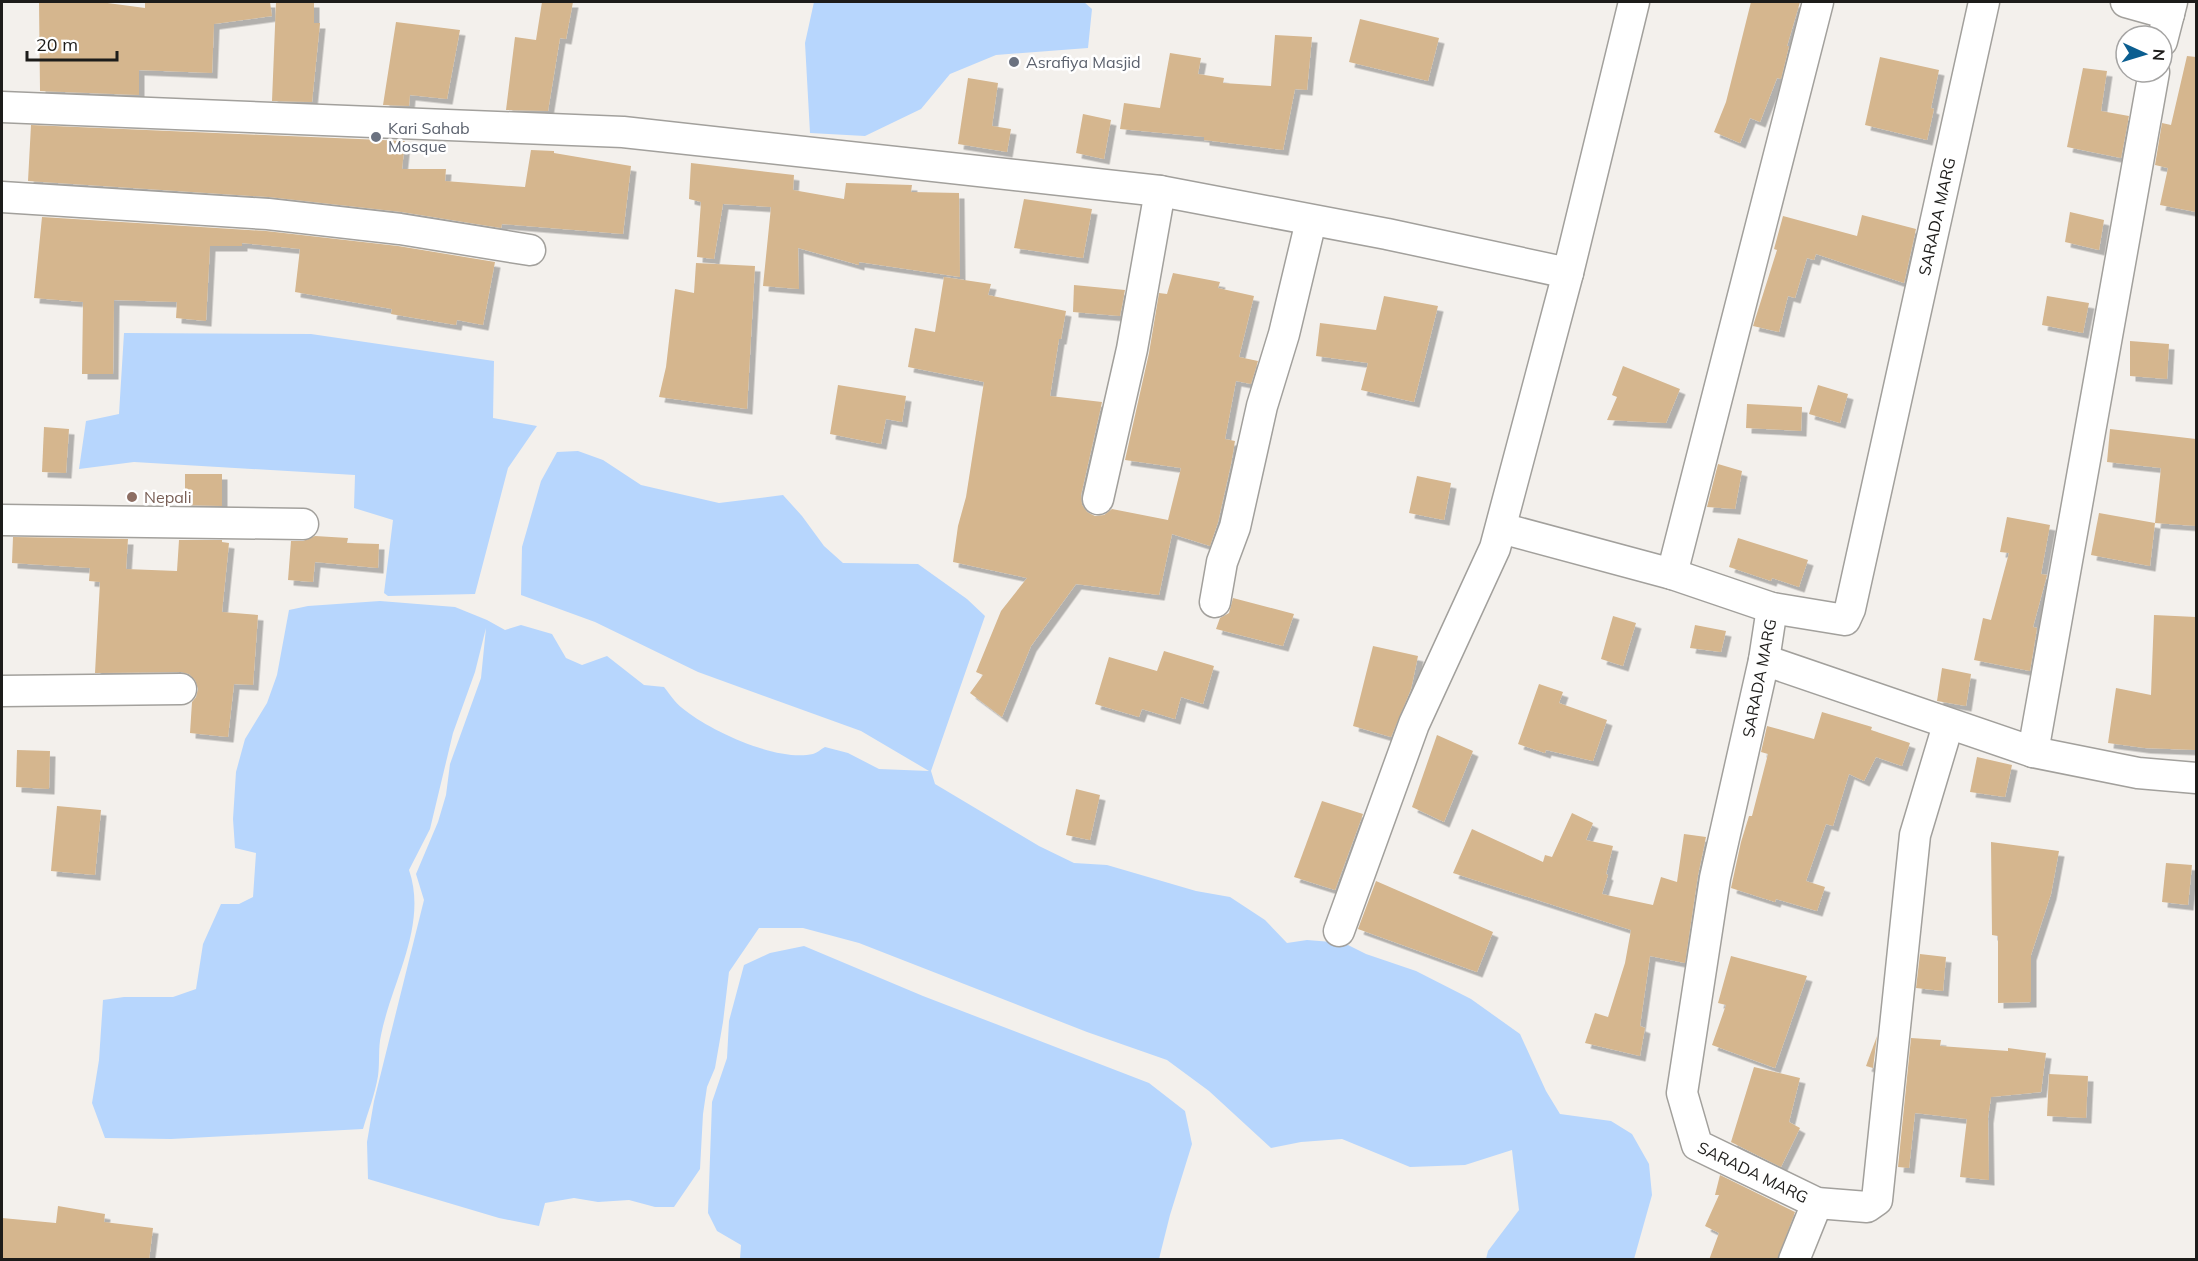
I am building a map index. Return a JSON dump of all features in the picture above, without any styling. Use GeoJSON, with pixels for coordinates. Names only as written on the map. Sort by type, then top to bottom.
{"type":"FeatureCollection","features":[{"type":"Feature","properties":{"kind":"street"},"geometry":{"type":"LineString","coordinates":[[1339,931],[1414,724],[1495,548],[1568,273],[1634,2]]}},
{"type":"Feature","properties":{"kind":"street"},"geometry":{"type":"LineString","coordinates":[[1672,574],[1818,2]]}},
{"type":"Feature","properties":{"kind":"street","name":"SARADA MARG"},"geometry":{"type":"LineString","coordinates":[[1794,1260],[1817,1203],[1697,1144],[1682,1093],[1715,878],[1764,660],[1772,608],[1845,620],[1850,609],[1984,2]]}},
{"type":"Feature","properties":{"kind":"street"},"geometry":{"type":"LineString","coordinates":[[2126,2],[2167,19]]}},
{"type":"Feature","properties":{"kind":"street"},"geometry":{"type":"LineString","coordinates":[[2033,752],[2152,84]]}},
{"type":"Feature","properties":{"kind":"street"},"geometry":{"type":"LineString","coordinates":[[2,107],[623,132],[1160,191],[1387,234],[1568,273]]}},
{"type":"Feature","properties":{"kind":"street"},"geometry":{"type":"LineString","coordinates":[[1098,499],[1132,349],[1160,191]]}},
{"type":"Feature","properties":{"kind":"street"},"geometry":{"type":"LineString","coordinates":[[2,197],[268,214],[400,229],[530,250]]}},
{"type":"Feature","properties":{"kind":"street"},"geometry":{"type":"LineString","coordinates":[[1215,602],[1222,562],[1235,527],[1262,406],[1284,334],[1311,221]]}},
{"type":"Feature","properties":{"kind":"street"},"geometry":{"type":"LineString","coordinates":[[2,520],[303,524]]}},
{"type":"Feature","properties":{"kind":"street"},"geometry":{"type":"LineString","coordinates":[[1501,528],[1672,574],[1772,608]]}},
{"type":"Feature","properties":{"kind":"street"},"geometry":{"type":"LineString","coordinates":[[1764,660],[1948,725],[2033,752],[2138,773],[2196,778]]}},
{"type":"Feature","properties":{"kind":"street"},"geometry":{"type":"LineString","coordinates":[[2,691],[181,689]]}},
{"type":"Feature","properties":{"kind":"street"},"geometry":{"type":"LineString","coordinates":[[1817,1203],[1867,1208],[1877,1200],[1915,835],[1948,725]]}},
{"type":"Feature","properties":{"kind":"water"},"geometry":{"type":"Polygon","coordinates":[[[814,2],[1084,2],[1092,9],[1088,48],[996,55],[950,74],[921,109],[865,136],[810,133],[805,43],[814,2]]]}},
{"type":"Feature","properties":{"kind":"water"},"geometry":{"type":"Polygon","coordinates":[[[124,333],[311,334],[494,361],[493,418],[537,426],[508,468],[475,594],[388,596],[384,593],[393,520],[354,508],[355,475],[134,462],[79,469],[86,421],[119,414],[124,333]]]}},
{"type":"Feature","properties":{"kind":"water"},"geometry":{"type":"Polygon","coordinates":[[[578,451],[603,460],[641,485],[719,503],[783,495],[824,546],[843,563],[918,564],[967,599],[985,616],[931,771],[935,784],[1039,846],[1074,863],[1107,865],[1196,891],[1230,897],[1265,920],[1287,943],[1307,940],[1344,943],[1366,954],[1416,971],[1471,999],[1520,1034],[1546,1091],[1560,1114],[1611,1121],[1632,1134],[1649,1164],[1652,1195],[1634,1259],[1486,1259],[1488,1251],[1519,1210],[1512,1150],[1465,1165],[1410,1167],[1342,1139],[1301,1142],[1271,1148],[1209,1091],[1167,1060],[1087,1032],[859,943],[803,928],[759,928],[729,972],[715,1068],[707,1087],[703,1114],[700,1169],[674,1207],[655,1207],[629,1200],[598,1202],[574,1198],[545,1203],[539,1226],[499,1218],[368,1179],[367,1142],[374,1101],[424,900],[416,874],[438,822],[446,795],[450,764],[481,678],[486,628],[475,672],[453,733],[430,829],[409,870],[414,891],[411,932],[381,1035],[378,1076],[363,1129],[171,1139],[105,1138],[92,1103],[99,1060],[103,1000],[124,997],[173,997],[196,989],[203,944],[221,904],[239,904],[253,897],[256,853],[235,848],[233,819],[236,772],[245,739],[267,703],[277,675],[289,610],[308,606],[380,601],[455,607],[505,630],[521,625],[552,634],[566,658],[582,665],[607,656],[644,685],[664,687],[680,706],[712,728],[746,743],[782,754],[799,755],[813,754],[825,747],[848,753],[879,769],[929,771],[861,731],[698,672],[595,622],[521,595],[522,547],[541,481],[557,452],[578,451]]]}},
{"type":"Feature","properties":{"kind":"water"},"geometry":{"type":"Polygon","coordinates":[[[804,946],[923,996],[1149,1083],[1185,1111],[1192,1144],[1159,1259],[740,1259],[741,1245],[717,1231],[708,1213],[712,1102],[727,1058],[729,1021],[744,965],[770,953],[804,946]]]}},
{"type":"Feature","properties":{"kind":"building"},"geometry":{"type":"Polygon","coordinates":[[[39,2],[100,2],[145,8],[145,2],[270,2],[272,16],[214,24],[212,73],[139,70],[139,95],[40,91],[39,2]]]}},
{"type":"Feature","properties":{"kind":"building"},"geometry":{"type":"Polygon","coordinates":[[[276,2],[314,2],[314,23],[320,23],[312,102],[272,101],[276,2]]]}},
{"type":"Feature","properties":{"kind":"building"},"geometry":{"type":"Polygon","coordinates":[[[542,2],[573,2],[566,39],[560,38],[548,111],[506,110],[515,37],[536,40],[542,2]]]}},
{"type":"Feature","properties":{"kind":"building"},"geometry":{"type":"Polygon","coordinates":[[[1751,2],[1800,2],[1787,46],[1789,46],[1781,79],[1777,78],[1760,122],[1750,118],[1740,143],[1714,132],[1726,102],[1751,2]]]}},
{"type":"Feature","properties":{"kind":"building"},"geometry":{"type":"Polygon","coordinates":[[[1360,19],[1439,38],[1428,81],[1349,62],[1360,19]]]}},
{"type":"Feature","properties":{"kind":"building"},"geometry":{"type":"Polygon","coordinates":[[[396,22],[460,30],[447,99],[410,95],[409,106],[383,105],[396,22]]]}},
{"type":"Feature","properties":{"kind":"building"},"geometry":{"type":"Polygon","coordinates":[[[1275,35],[1312,37],[1307,90],[1295,89],[1283,150],[1204,140],[1204,137],[1120,129],[1124,103],[1160,108],[1170,53],[1201,58],[1198,74],[1224,78],[1223,83],[1271,86],[1275,35]]]}},
{"type":"Feature","properties":{"kind":"building"},"geometry":{"type":"Polygon","coordinates":[[[2187,56],[2196,57],[2196,212],[2160,205],[2168,168],[2155,165],[2162,123],[2171,125],[2187,56]]]}},
{"type":"Feature","properties":{"kind":"building"},"geometry":{"type":"Polygon","coordinates":[[[1880,57],[1939,70],[1927,140],[1865,125],[1880,57]]]}},
{"type":"Feature","properties":{"kind":"building"},"geometry":{"type":"Polygon","coordinates":[[[2083,68],[2107,71],[2101,111],[2129,116],[2121,158],[2067,147],[2083,68]]]}},
{"type":"Feature","properties":{"kind":"building"},"geometry":{"type":"Polygon","coordinates":[[[968,78],[998,83],[992,126],[1011,129],[1007,152],[958,144],[968,78]]]}},
{"type":"Feature","properties":{"kind":"building"},"geometry":{"type":"Polygon","coordinates":[[[1083,114],[1111,120],[1104,159],[1076,153],[1083,114]]]}},
{"type":"Feature","properties":{"kind":"building"},"geometry":{"type":"Polygon","coordinates":[[[31,125],[405,141],[402,169],[446,169],[445,181],[525,187],[531,150],[554,151],[554,153],[631,166],[623,234],[502,224],[501,228],[402,212],[269,197],[28,181],[31,125]]]}},
{"type":"Feature","properties":{"kind":"building"},"geometry":{"type":"Polygon","coordinates":[[[691,163],[794,175],[793,190],[844,199],[846,183],[912,185],[911,192],[959,193],[960,277],[859,262],[859,265],[798,248],[799,289],[763,286],[771,207],[723,204],[714,259],[697,257],[701,202],[689,199],[691,163]]]}},
{"type":"Feature","properties":{"kind":"building"},"geometry":{"type":"Polygon","coordinates":[[[1024,199],[1092,209],[1083,258],[1014,248],[1024,199]]]}},
{"type":"Feature","properties":{"kind":"building"},"geometry":{"type":"Polygon","coordinates":[[[2070,212],[2104,220],[2099,250],[2065,242],[2070,212]]]}},
{"type":"Feature","properties":{"kind":"building"},"geometry":{"type":"Polygon","coordinates":[[[1862,215],[1916,229],[1904,283],[1816,254],[1814,260],[1807,258],[1795,298],[1788,296],[1779,332],[1753,326],[1777,250],[1774,249],[1783,216],[1857,236],[1862,215]]]}},
{"type":"Feature","properties":{"kind":"building"},"geometry":{"type":"Polygon","coordinates":[[[42,217],[266,231],[398,246],[495,262],[483,325],[457,320],[456,325],[391,314],[392,309],[295,292],[300,249],[242,243],[242,246],[210,246],[206,321],[176,318],[177,302],[114,300],[113,374],[82,374],[83,302],[34,298],[42,217]]]}},
{"type":"Feature","properties":{"kind":"building"},"geometry":{"type":"Polygon","coordinates":[[[696,263],[755,266],[747,409],[659,397],[666,367],[675,289],[694,293],[696,263]]]}},
{"type":"Feature","properties":{"kind":"building"},"geometry":{"type":"Polygon","coordinates":[[[1173,273],[1220,282],[1218,288],[1254,296],[1239,357],[1258,361],[1251,384],[1236,381],[1225,439],[1235,441],[1218,522],[1210,546],[1172,534],[1159,595],[1076,584],[1031,646],[1002,717],[970,693],[983,675],[976,672],[1001,611],[1027,578],[953,562],[984,382],[908,367],[915,328],[935,332],[944,277],[991,284],[988,295],[1066,311],[1050,396],[1102,402],[1081,495],[1082,505],[1087,512],[1095,516],[1104,515],[1112,509],[1168,520],[1181,468],[1125,460],[1149,353],[1159,293],[1167,294],[1173,273]]]}},
{"type":"Feature","properties":{"kind":"building"},"geometry":{"type":"Polygon","coordinates":[[[1074,285],[1125,290],[1120,316],[1073,312],[1074,285]]]}},
{"type":"Feature","properties":{"kind":"building"},"geometry":{"type":"Polygon","coordinates":[[[1384,296],[1438,306],[1414,402],[1361,390],[1368,363],[1316,356],[1320,323],[1376,330],[1384,296]]]}},
{"type":"Feature","properties":{"kind":"building"},"geometry":{"type":"Polygon","coordinates":[[[2047,296],[2089,303],[2083,333],[2042,325],[2047,296]]]}},
{"type":"Feature","properties":{"kind":"building"},"geometry":{"type":"Polygon","coordinates":[[[2130,341],[2169,344],[2167,379],[2130,376],[2130,341]]]}},
{"type":"Feature","properties":{"kind":"building"},"geometry":{"type":"Polygon","coordinates":[[[1623,366],[1680,389],[1666,423],[1607,420],[1617,397],[1612,395],[1623,366]]]}},
{"type":"Feature","properties":{"kind":"building"},"geometry":{"type":"Polygon","coordinates":[[[838,385],[906,396],[902,422],[886,419],[881,444],[830,434],[838,385]]]}},
{"type":"Feature","properties":{"kind":"building"},"geometry":{"type":"Polygon","coordinates":[[[1818,385],[1848,394],[1840,423],[1809,414],[1818,385]]]}},
{"type":"Feature","properties":{"kind":"building"},"geometry":{"type":"Polygon","coordinates":[[[1747,404],[1802,407],[1801,431],[1746,428],[1747,404]]]}},
{"type":"Feature","properties":{"kind":"building"},"geometry":{"type":"Polygon","coordinates":[[[44,427],[69,429],[66,473],[42,472],[44,427]]]}},
{"type":"Feature","properties":{"kind":"building"},"geometry":{"type":"Polygon","coordinates":[[[2110,429],[2196,439],[2196,526],[2155,523],[2161,468],[2107,462],[2110,429]]]}},
{"type":"Feature","properties":{"kind":"building"},"geometry":{"type":"Polygon","coordinates":[[[1718,464],[1742,471],[1735,509],[1707,507],[1718,464]]]}},
{"type":"Feature","properties":{"kind":"building"},"geometry":{"type":"Polygon","coordinates":[[[185,474],[222,474],[222,506],[185,505],[185,474]]]}},
{"type":"Feature","properties":{"kind":"building"},"geometry":{"type":"Polygon","coordinates":[[[1417,476],[1451,483],[1444,520],[1409,513],[1417,476]]]}},
{"type":"Feature","properties":{"kind":"building"},"geometry":{"type":"Polygon","coordinates":[[[2099,513],[2155,523],[2150,566],[2091,555],[2099,513]]]}},
{"type":"Feature","properties":{"kind":"building"},"geometry":{"type":"Polygon","coordinates":[[[2007,517],[2050,525],[2041,574],[2047,575],[2033,627],[2037,628],[2030,671],[1974,660],[1983,618],[1991,620],[2009,553],[2000,552],[2007,517]]]}},
{"type":"Feature","properties":{"kind":"building"},"geometry":{"type":"Polygon","coordinates":[[[315,536],[348,538],[347,543],[379,544],[378,568],[315,562],[313,582],[288,580],[291,541],[303,541],[315,536]]]}},
{"type":"Feature","properties":{"kind":"building"},"geometry":{"type":"Polygon","coordinates":[[[13,537],[128,539],[126,569],[177,571],[179,540],[222,540],[222,542],[229,543],[222,612],[258,615],[253,685],[234,684],[228,737],[190,733],[192,702],[198,689],[195,680],[189,674],[181,672],[95,673],[100,582],[89,581],[90,568],[12,563],[13,537]]]}},
{"type":"Feature","properties":{"kind":"building"},"geometry":{"type":"Polygon","coordinates":[[[1738,538],[1808,560],[1799,587],[1772,578],[1771,581],[1729,567],[1738,538]]]}},
{"type":"Feature","properties":{"kind":"building"},"geometry":{"type":"Polygon","coordinates":[[[1233,598],[1294,614],[1283,646],[1216,629],[1220,618],[1229,613],[1233,598]]]}},
{"type":"Feature","properties":{"kind":"building"},"geometry":{"type":"Polygon","coordinates":[[[2154,615],[2196,617],[2196,750],[2145,748],[2108,743],[2116,688],[2151,695],[2154,615]]]}},
{"type":"Feature","properties":{"kind":"building"},"geometry":{"type":"Polygon","coordinates":[[[1613,616],[1636,623],[1623,666],[1601,659],[1613,616]]]}},
{"type":"Feature","properties":{"kind":"building"},"geometry":{"type":"Polygon","coordinates":[[[1695,625],[1726,631],[1721,652],[1690,648],[1695,625]]]}},
{"type":"Feature","properties":{"kind":"building"},"geometry":{"type":"Polygon","coordinates":[[[1373,646],[1418,656],[1411,689],[1391,737],[1353,726],[1373,646]]]}},
{"type":"Feature","properties":{"kind":"building"},"geometry":{"type":"Polygon","coordinates":[[[1164,651],[1214,666],[1203,704],[1181,697],[1175,719],[1142,709],[1139,717],[1095,704],[1109,657],[1157,671],[1164,651]]]}},
{"type":"Feature","properties":{"kind":"building"},"geometry":{"type":"Polygon","coordinates":[[[1942,668],[1971,674],[1966,706],[1937,701],[1942,668]]]}},
{"type":"Feature","properties":{"kind":"building"},"geometry":{"type":"Polygon","coordinates":[[[1539,684],[1563,692],[1559,703],[1607,720],[1593,761],[1546,750],[1545,753],[1518,744],[1539,684]]]}},
{"type":"Feature","properties":{"kind":"building"},"geometry":{"type":"Polygon","coordinates":[[[1822,712],[1872,727],[1871,730],[1910,743],[1902,766],[1876,757],[1864,781],[1849,774],[1833,826],[1826,824],[1806,881],[1825,887],[1817,911],[1776,899],[1775,902],[1731,888],[1741,842],[1749,816],[1752,816],[1768,754],[1761,752],[1767,726],[1814,739],[1822,712]]]}},
{"type":"Feature","properties":{"kind":"building"},"geometry":{"type":"Polygon","coordinates":[[[1437,735],[1473,751],[1444,822],[1412,807],[1437,735]]]}},
{"type":"Feature","properties":{"kind":"building"},"geometry":{"type":"Polygon","coordinates":[[[17,750],[50,751],[49,789],[16,787],[17,750]]]}},
{"type":"Feature","properties":{"kind":"building"},"geometry":{"type":"Polygon","coordinates":[[[1977,757],[2012,765],[2005,797],[1970,792],[1977,757]]]}},
{"type":"Feature","properties":{"kind":"building"},"geometry":{"type":"Polygon","coordinates":[[[1076,789],[1100,795],[1090,840],[1066,835],[1076,789]]]}},
{"type":"Feature","properties":{"kind":"building"},"geometry":{"type":"Polygon","coordinates":[[[1322,801],[1363,814],[1335,890],[1294,877],[1322,801]]]}},
{"type":"Feature","properties":{"kind":"building"},"geometry":{"type":"Polygon","coordinates":[[[57,806],[101,810],[95,875],[51,871],[57,806]]]}},
{"type":"Feature","properties":{"kind":"building"},"geometry":{"type":"Polygon","coordinates":[[[1572,813],[1593,823],[1586,840],[1613,846],[1602,894],[1653,905],[1661,877],[1677,882],[1684,834],[1706,837],[1685,963],[1650,956],[1640,1026],[1645,1028],[1640,1056],[1585,1043],[1595,1013],[1608,1017],[1625,963],[1631,930],[1453,873],[1472,829],[1543,862],[1545,855],[1552,857],[1572,813]]]}},
{"type":"Feature","properties":{"kind":"building"},"geometry":{"type":"Polygon","coordinates":[[[1991,842],[2059,851],[2051,894],[2031,955],[2031,1002],[1998,1003],[1998,936],[1992,935],[1991,842]]]}},
{"type":"Feature","properties":{"kind":"building"},"geometry":{"type":"Polygon","coordinates":[[[2166,863],[2192,865],[2188,905],[2162,902],[2166,863]]]}},
{"type":"Feature","properties":{"kind":"building"},"geometry":{"type":"Polygon","coordinates":[[[1376,881],[1493,932],[1477,972],[1358,929],[1376,881]]]}},
{"type":"Feature","properties":{"kind":"building"},"geometry":{"type":"Polygon","coordinates":[[[1920,954],[1946,957],[1943,991],[1916,988],[1920,954]]]}},
{"type":"Feature","properties":{"kind":"building"},"geometry":{"type":"Polygon","coordinates":[[[1731,956],[1807,976],[1775,1068],[1712,1045],[1726,1005],[1718,1003],[1731,956]]]}},
{"type":"Feature","properties":{"kind":"building"},"geometry":{"type":"Polygon","coordinates":[[[1877,1036],[1873,1068],[1866,1066],[1877,1036]]]}},
{"type":"Feature","properties":{"kind":"building"},"geometry":{"type":"Polygon","coordinates":[[[1911,1038],[1941,1040],[1940,1046],[2008,1051],[2008,1048],[2046,1053],[2041,1092],[1991,1097],[1988,1118],[1989,1180],[1960,1177],[1967,1119],[1915,1113],[1909,1168],[1898,1167],[1911,1038]]]}},
{"type":"Feature","properties":{"kind":"building"},"geometry":{"type":"Polygon","coordinates":[[[1754,1067],[1800,1078],[1789,1122],[1800,1128],[1781,1167],[1731,1142],[1754,1067]]]}},
{"type":"Feature","properties":{"kind":"building"},"geometry":{"type":"Polygon","coordinates":[[[2049,1074],[2088,1076],[2086,1118],[2047,1116],[2049,1074]]]}},
{"type":"Feature","properties":{"kind":"building"},"geometry":{"type":"Polygon","coordinates":[[[1720,1175],[1795,1212],[1777,1260],[1709,1260],[1719,1233],[1705,1226],[1719,1195],[1715,1195],[1720,1175]]]}},
{"type":"Feature","properties":{"kind":"building"},"geometry":{"type":"Polygon","coordinates":[[[58,1206],[105,1214],[104,1222],[153,1228],[149,1260],[2,1260],[2,1218],[56,1223],[58,1206]]]}},
{"type":"Feature","properties":{"kind":"place","name":"Asrafiya Masjid"},"geometry":{"type":"Point","coordinates":[1014,62]}},
{"type":"Feature","properties":{"kind":"place","name":"Kari Sahab Mosque"},"geometry":{"type":"Point","coordinates":[376,137]}},
{"type":"Feature","properties":{"kind":"place","name":"Nepali"},"geometry":{"type":"Point","coordinates":[132,497]}}]}
